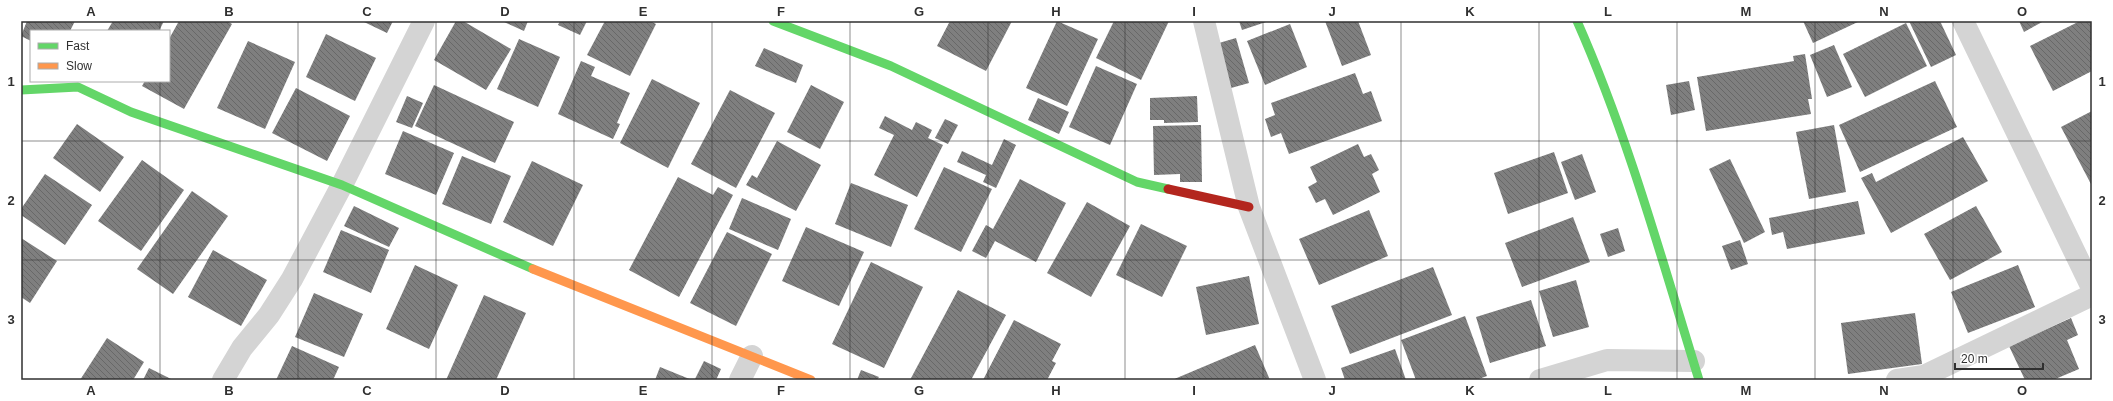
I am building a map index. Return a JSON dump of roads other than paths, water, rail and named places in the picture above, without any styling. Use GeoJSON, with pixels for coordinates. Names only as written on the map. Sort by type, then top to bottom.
{"type":"FeatureCollection","features":[{"type":"Feature","properties":{"kind":"street"},"geometry":{"type":"LineString","coordinates":[[223,380],[242,348],[269,314],[292,279],[342,185],[424,21]]}},
{"type":"Feature","properties":{"kind":"street"},"geometry":{"type":"LineString","coordinates":[[773,21],[891,66],[1136,182],[1249,207]]}},
{"type":"Feature","properties":{"kind":"street"},"geometry":{"type":"LineString","coordinates":[[1204,21],[1249,207],[1315,380]]}},
{"type":"Feature","properties":{"kind":"street"},"geometry":{"type":"LineString","coordinates":[[1540,380],[1607,360],[1697,370],[1638,184],[1593,57],[1577,21]]}},
{"type":"Feature","properties":{"kind":"street"},"geometry":{"type":"LineString","coordinates":[[1963,21],[2092,288]]}},
{"type":"Feature","properties":{"kind":"street"},"geometry":{"type":"LineString","coordinates":[[21,90],[78,88],[131,112],[342,185],[462,237],[509,260],[752,356],[792,374],[811,380]]}},
{"type":"Feature","properties":{"kind":"street"},"geometry":{"type":"LineString","coordinates":[[1897,380],[1924,376],[2092,295]]}},
{"type":"Feature","properties":{"kind":"street"},"geometry":{"type":"LineString","coordinates":[[740,380],[752,356]]}}]}
